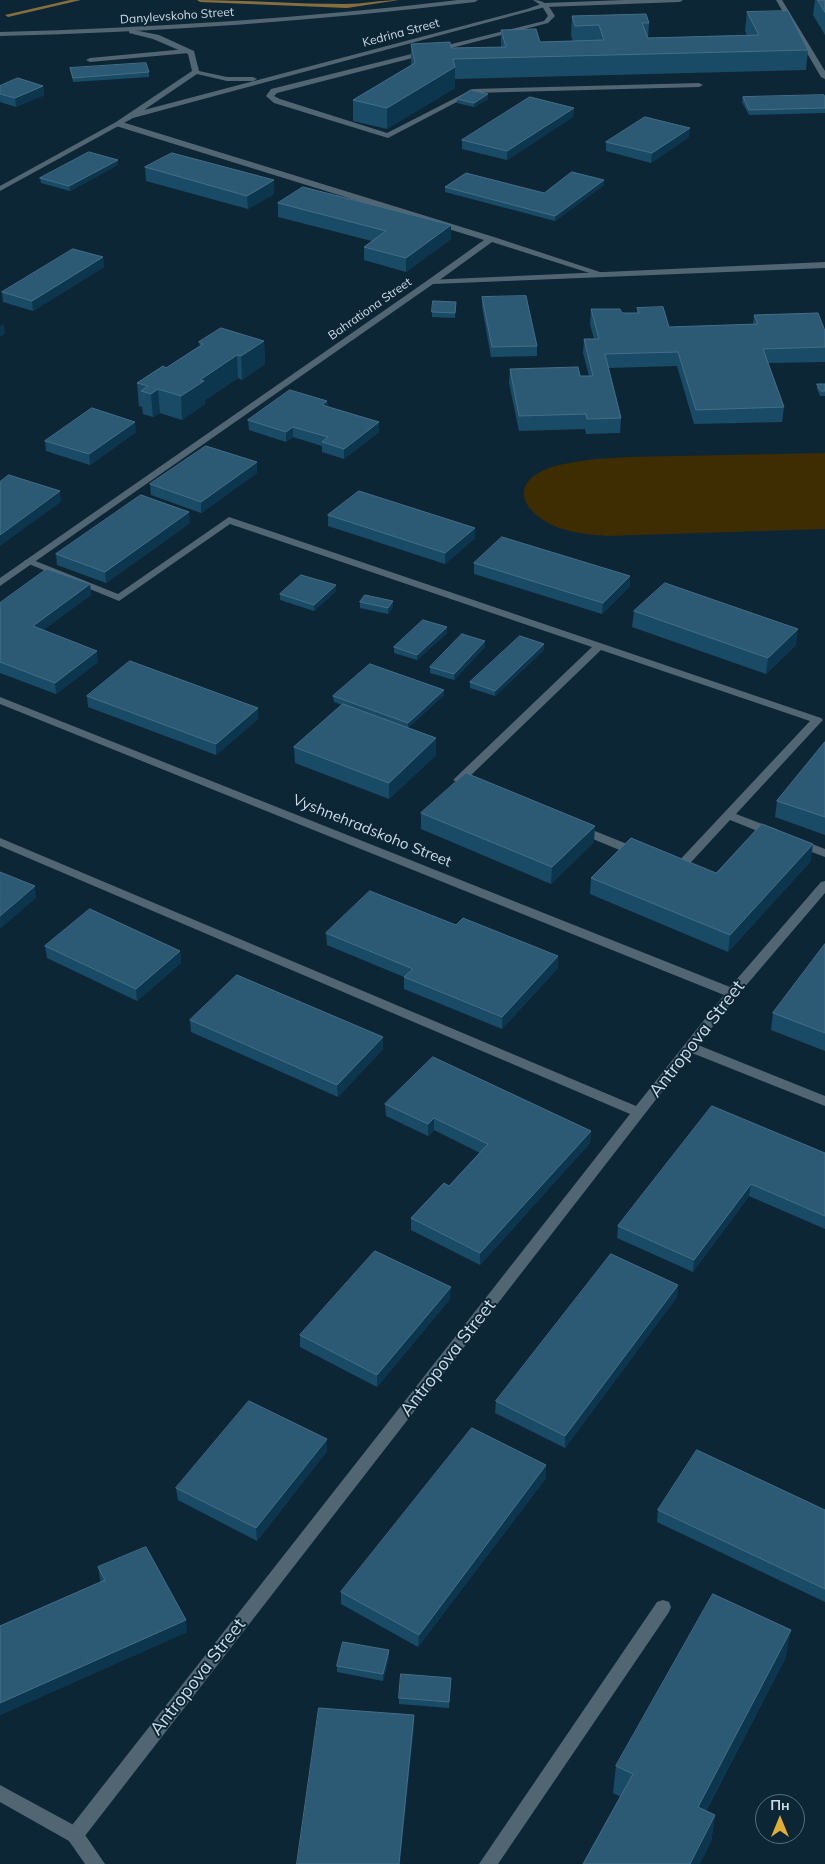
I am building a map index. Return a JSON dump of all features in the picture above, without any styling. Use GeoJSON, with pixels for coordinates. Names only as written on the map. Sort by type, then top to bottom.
{"type":"FeatureCollection","features":[{"type":"Feature","properties":{"kind":"street","name":"Danylevskoho Street"},"geometry":{"type":"LineString","coordinates":[[0,34],[132,31],[337,15],[475,0]]}},
{"type":"Feature","properties":{"kind":"street"},"geometry":{"type":"LineString","coordinates":[[536,0],[544,4],[552,16],[546,22],[274,90],[270,96],[277,101],[388,136],[473,90],[699,85]]}},
{"type":"Feature","properties":{"kind":"street","name":"Kedrina Street"},"geometry":{"type":"LineString","coordinates":[[132,116],[529,10],[544,4],[680,0]]}},
{"type":"Feature","properties":{"kind":"street"},"geometry":{"type":"LineString","coordinates":[[779,0],[825,77]]}},
{"type":"Feature","properties":{"kind":"street"},"geometry":{"type":"LineString","coordinates":[[132,31],[156,36],[191,53],[196,72],[227,79],[276,78]]}},
{"type":"Feature","properties":{"kind":"street"},"geometry":{"type":"LineString","coordinates":[[90,60],[186,50]]}},
{"type":"Feature","properties":{"kind":"street","name":"Kedrina Street"},"geometry":{"type":"LineString","coordinates":[[0,189],[119,124],[196,72]]}},
{"type":"Feature","properties":{"kind":"street"},"geometry":{"type":"LineString","coordinates":[[119,124],[605,275]]}},
{"type":"Feature","properties":{"kind":"street"},"geometry":{"type":"LineString","coordinates":[[431,282],[491,239]]}},
{"type":"Feature","properties":{"kind":"street","name":"Bahrationa Street"},"geometry":{"type":"LineString","coordinates":[[0,583],[431,282],[825,265]]}},
{"type":"Feature","properties":{"kind":"street"},"geometry":{"type":"LineString","coordinates":[[30,562],[119,598],[229,520],[817,720]]}},
{"type":"Feature","properties":{"kind":"street"},"geometry":{"type":"LineString","coordinates":[[477,788],[459,780],[599,646]]}},
{"type":"Feature","properties":{"kind":"street","name":"Vyshnehradskoho Street"},"geometry":{"type":"LineString","coordinates":[[0,700],[732,993]]}},
{"type":"Feature","properties":{"kind":"street"},"geometry":{"type":"LineString","coordinates":[[568,825],[678,869],[825,711]]}},
{"type":"Feature","properties":{"kind":"street"},"geometry":{"type":"LineString","coordinates":[[728,815],[825,853]]}},
{"type":"Feature","properties":{"kind":"street"},"geometry":{"type":"LineString","coordinates":[[0,842],[640,1113]]}},
{"type":"Feature","properties":{"kind":"street","name":"Antropova Street"},"geometry":{"type":"LineString","coordinates":[[75,1835],[732,993],[825,885]]}},
{"type":"Feature","properties":{"kind":"street"},"geometry":{"type":"LineString","coordinates":[[690,1047],[825,1101]]}},
{"type":"Feature","properties":{"kind":"street"},"geometry":{"type":"LineString","coordinates":[[488,1864],[663,1607]]}},
{"type":"Feature","properties":{"kind":"street"},"geometry":{"type":"LineString","coordinates":[[0,1793],[75,1835],[96,1864]]}},
{"type":"Feature","properties":{"kind":"shaded area"},"geometry":{"type":"Polygon","coordinates":[[[825,453],[825,529],[607,536],[580,533],[554,526],[539,517],[529,507],[524,498],[524,490],[534,476],[553,467],[578,461],[635,457],[825,453]]]}},
{"type":"Feature","properties":{"kind":"building"},"geometry":{"type":"Polygon","coordinates":[[[818,0],[825,0],[825,12],[818,0]]]}},
{"type":"Feature","properties":{"kind":"building"},"geometry":{"type":"Polygon","coordinates":[[[788,11],[808,50],[453,59],[455,67],[387,108],[353,100],[415,63],[411,44],[450,42],[451,48],[506,47],[501,30],[536,29],[540,42],[604,40],[599,25],[575,26],[572,16],[646,14],[649,23],[642,23],[648,38],[759,35],[747,12],[788,11]]]}},
{"type":"Feature","properties":{"kind":"building"},"geometry":{"type":"Polygon","coordinates":[[[146,63],[149,72],[73,78],[70,68],[146,63]]]}},
{"type":"Feature","properties":{"kind":"building"},"geometry":{"type":"Polygon","coordinates":[[[18,78],[43,86],[15,98],[0,94],[0,86],[18,78]]]}},
{"type":"Feature","properties":{"kind":"building"},"geometry":{"type":"Polygon","coordinates":[[[471,90],[488,94],[474,103],[457,99],[471,90]]]}},
{"type":"Feature","properties":{"kind":"building"},"geometry":{"type":"Polygon","coordinates":[[[824,95],[825,108],[749,110],[743,97],[824,95]]]}},
{"type":"Feature","properties":{"kind":"building"},"geometry":{"type":"Polygon","coordinates":[[[530,97],[574,108],[507,151],[462,140],[530,97]]]}},
{"type":"Feature","properties":{"kind":"building"},"geometry":{"type":"Polygon","coordinates":[[[645,117],[690,128],[652,153],[606,142],[645,117]]]}},
{"type":"Feature","properties":{"kind":"building"},"geometry":{"type":"Polygon","coordinates":[[[89,152],[118,160],[69,186],[40,178],[89,152]]]}},
{"type":"Feature","properties":{"kind":"building"},"geometry":{"type":"Polygon","coordinates":[[[172,153],[274,180],[247,196],[145,167],[172,153]]]}},
{"type":"Feature","properties":{"kind":"building"},"geometry":{"type":"Polygon","coordinates":[[[572,172],[604,180],[555,216],[445,187],[466,173],[544,193],[572,172]]]}},
{"type":"Feature","properties":{"kind":"building"},"geometry":{"type":"Polygon","coordinates":[[[303,187],[451,225],[406,258],[364,247],[386,231],[278,203],[303,187]]]}},
{"type":"Feature","properties":{"kind":"building"},"geometry":{"type":"Polygon","coordinates":[[[73,249],[103,257],[32,301],[2,292],[73,249]]]}},
{"type":"Feature","properties":{"kind":"building"},"geometry":{"type":"Polygon","coordinates":[[[526,296],[537,346],[492,347],[482,297],[526,296]]]}},
{"type":"Feature","properties":{"kind":"building"},"geometry":{"type":"Polygon","coordinates":[[[433,301],[456,302],[455,313],[432,312],[433,301]]]}},
{"type":"Feature","properties":{"kind":"building"},"geometry":{"type":"Polygon","coordinates":[[[663,307],[669,327],[758,324],[754,315],[818,313],[825,331],[825,347],[763,349],[784,407],[696,410],[678,352],[605,354],[621,418],[587,419],[586,414],[519,416],[510,369],[578,367],[580,376],[593,376],[584,339],[599,339],[591,309],[620,309],[622,313],[639,313],[637,308],[663,307]]]}},
{"type":"Feature","properties":{"kind":"building"},"geometry":{"type":"Polygon","coordinates":[[[221,328],[264,341],[241,356],[237,355],[200,380],[204,381],[181,396],[158,389],[151,394],[141,391],[148,386],[137,383],[163,366],[166,368],[203,344],[199,342],[221,328]]]}},
{"type":"Feature","properties":{"kind":"building"},"geometry":{"type":"Polygon","coordinates":[[[817,384],[825,384],[825,391],[821,391],[817,384]]]}},
{"type":"Feature","properties":{"kind":"building"},"geometry":{"type":"Polygon","coordinates":[[[290,390],[327,401],[322,405],[379,422],[344,449],[322,442],[328,437],[293,427],[286,432],[248,420],[290,390]]]}},
{"type":"Feature","properties":{"kind":"building"},"geometry":{"type":"Polygon","coordinates":[[[92,408],[135,422],[89,454],[45,441],[92,408]]]}},
{"type":"Feature","properties":{"kind":"building"},"geometry":{"type":"Polygon","coordinates":[[[206,446],[257,462],[201,502],[150,484],[206,446]]]}},
{"type":"Feature","properties":{"kind":"building"},"geometry":{"type":"Polygon","coordinates":[[[9,475],[60,491],[0,535],[0,482],[9,475]]]}},
{"type":"Feature","properties":{"kind":"building"},"geometry":{"type":"Polygon","coordinates":[[[359,491],[475,528],[445,553],[328,515],[359,491]]]}},
{"type":"Feature","properties":{"kind":"building"},"geometry":{"type":"Polygon","coordinates":[[[141,495],[189,512],[105,572],[56,554],[141,495]]]}},
{"type":"Feature","properties":{"kind":"building"},"geometry":{"type":"Polygon","coordinates":[[[502,537],[630,576],[603,603],[474,563],[502,537]]]}},
{"type":"Feature","properties":{"kind":"building"},"geometry":{"type":"Polygon","coordinates":[[[47,569],[90,584],[33,626],[97,651],[55,683],[0,662],[0,603],[47,569]]]}},
{"type":"Feature","properties":{"kind":"building"},"geometry":{"type":"Polygon","coordinates":[[[301,575],[336,585],[314,605],[280,594],[301,575]]]}},
{"type":"Feature","properties":{"kind":"building"},"geometry":{"type":"Polygon","coordinates":[[[665,583],[798,629],[768,658],[634,611],[665,583]]]}},
{"type":"Feature","properties":{"kind":"building"},"geometry":{"type":"Polygon","coordinates":[[[365,595],[393,601],[388,608],[360,602],[365,595]]]}},
{"type":"Feature","properties":{"kind":"building"},"geometry":{"type":"Polygon","coordinates":[[[423,620],[447,627],[417,655],[394,647],[423,620]]]}},
{"type":"Feature","properties":{"kind":"building"},"geometry":{"type":"Polygon","coordinates":[[[462,634],[485,641],[454,674],[430,667],[462,634]]]}},
{"type":"Feature","properties":{"kind":"building"},"geometry":{"type":"Polygon","coordinates":[[[520,636],[544,644],[495,691],[470,682],[520,636]]]}},
{"type":"Feature","properties":{"kind":"building"},"geometry":{"type":"Polygon","coordinates":[[[130,661],[258,708],[216,744],[87,696],[130,661]]]}},
{"type":"Feature","properties":{"kind":"building"},"geometry":{"type":"Polygon","coordinates":[[[370,664],[444,690],[408,723],[333,696],[370,664]]]}},
{"type":"Feature","properties":{"kind":"building"},"geometry":{"type":"Polygon","coordinates":[[[343,704],[436,738],[389,783],[294,747],[343,704]]]}},
{"type":"Feature","properties":{"kind":"building"},"geometry":{"type":"Polygon","coordinates":[[[825,742],[825,817],[777,801],[825,742]]]}},
{"type":"Feature","properties":{"kind":"building"},"geometry":{"type":"Polygon","coordinates":[[[466,773],[595,826],[552,867],[421,813],[466,773]]]}},
{"type":"Feature","properties":{"kind":"building"},"geometry":{"type":"Polygon","coordinates":[[[762,824],[813,844],[730,935],[591,878],[631,838],[716,873],[762,824]]]}},
{"type":"Feature","properties":{"kind":"building"},"geometry":{"type":"Polygon","coordinates":[[[0,872],[35,886],[0,916],[0,872]]]}},
{"type":"Feature","properties":{"kind":"building"},"geometry":{"type":"Polygon","coordinates":[[[370,891],[456,925],[463,918],[558,956],[502,1017],[404,977],[413,969],[326,933],[370,891]]]}},
{"type":"Feature","properties":{"kind":"building"},"geometry":{"type":"Polygon","coordinates":[[[90,909],[180,951],[136,989],[45,946],[90,909]]]}},
{"type":"Feature","properties":{"kind":"building"},"geometry":{"type":"Polygon","coordinates":[[[825,944],[825,1033],[773,1013],[825,944]]]}},
{"type":"Feature","properties":{"kind":"building"},"geometry":{"type":"Polygon","coordinates":[[[237,975],[383,1037],[337,1085],[190,1020],[237,975]]]}},
{"type":"Feature","properties":{"kind":"building"},"geometry":{"type":"Polygon","coordinates":[[[433,1057],[591,1131],[480,1253],[411,1218],[444,1183],[449,1186],[488,1144],[434,1118],[428,1124],[385,1104],[433,1057]]]}},
{"type":"Feature","properties":{"kind":"building"},"geometry":{"type":"Polygon","coordinates":[[[712,1106],[825,1153],[825,1216],[751,1184],[694,1260],[618,1226],[712,1106]]]}},
{"type":"Feature","properties":{"kind":"building"},"geometry":{"type":"Polygon","coordinates":[[[375,1251],[451,1287],[377,1375],[300,1335],[375,1251]]]}},
{"type":"Feature","properties":{"kind":"building"},"geometry":{"type":"Polygon","coordinates":[[[611,1254],[678,1285],[565,1436],[496,1401],[611,1254]]]}},
{"type":"Feature","properties":{"kind":"building"},"geometry":{"type":"Polygon","coordinates":[[[249,1401],[327,1439],[256,1528],[176,1488],[249,1401]]]}},
{"type":"Feature","properties":{"kind":"building"},"geometry":{"type":"Polygon","coordinates":[[[472,1428],[546,1465],[419,1635],[341,1592],[472,1428]]]}},
{"type":"Feature","properties":{"kind":"building"},"geometry":{"type":"Polygon","coordinates":[[[697,1450],[825,1510],[825,1589],[658,1510],[697,1450]]]}},
{"type":"Feature","properties":{"kind":"building"},"geometry":{"type":"Polygon","coordinates":[[[146,1547],[186,1620],[0,1703],[0,1626],[105,1580],[98,1567],[146,1547]]]}},
{"type":"Feature","properties":{"kind":"building"},"geometry":{"type":"Polygon","coordinates":[[[713,1594],[791,1630],[698,1807],[715,1815],[690,1864],[583,1864],[633,1774],[616,1766],[713,1594]]]}},
{"type":"Feature","properties":{"kind":"building"},"geometry":{"type":"Polygon","coordinates":[[[343,1642],[389,1650],[383,1674],[337,1666],[343,1642]]]}},
{"type":"Feature","properties":{"kind":"building"},"geometry":{"type":"Polygon","coordinates":[[[401,1674],[451,1678],[449,1702],[399,1698],[401,1674]]]}},
{"type":"Feature","properties":{"kind":"building"},"geometry":{"type":"Polygon","coordinates":[[[319,1708],[414,1715],[399,1864],[297,1864],[319,1708]]]}},
{"type":"Feature","properties":{"kind":"waterway"},"geometry":{"type":"LineString","coordinates":[[8,15],[78,0]]}},
{"type":"Feature","properties":{"kind":"waterway"},"geometry":{"type":"LineString","coordinates":[[200,0],[347,6],[396,0]]}}]}
